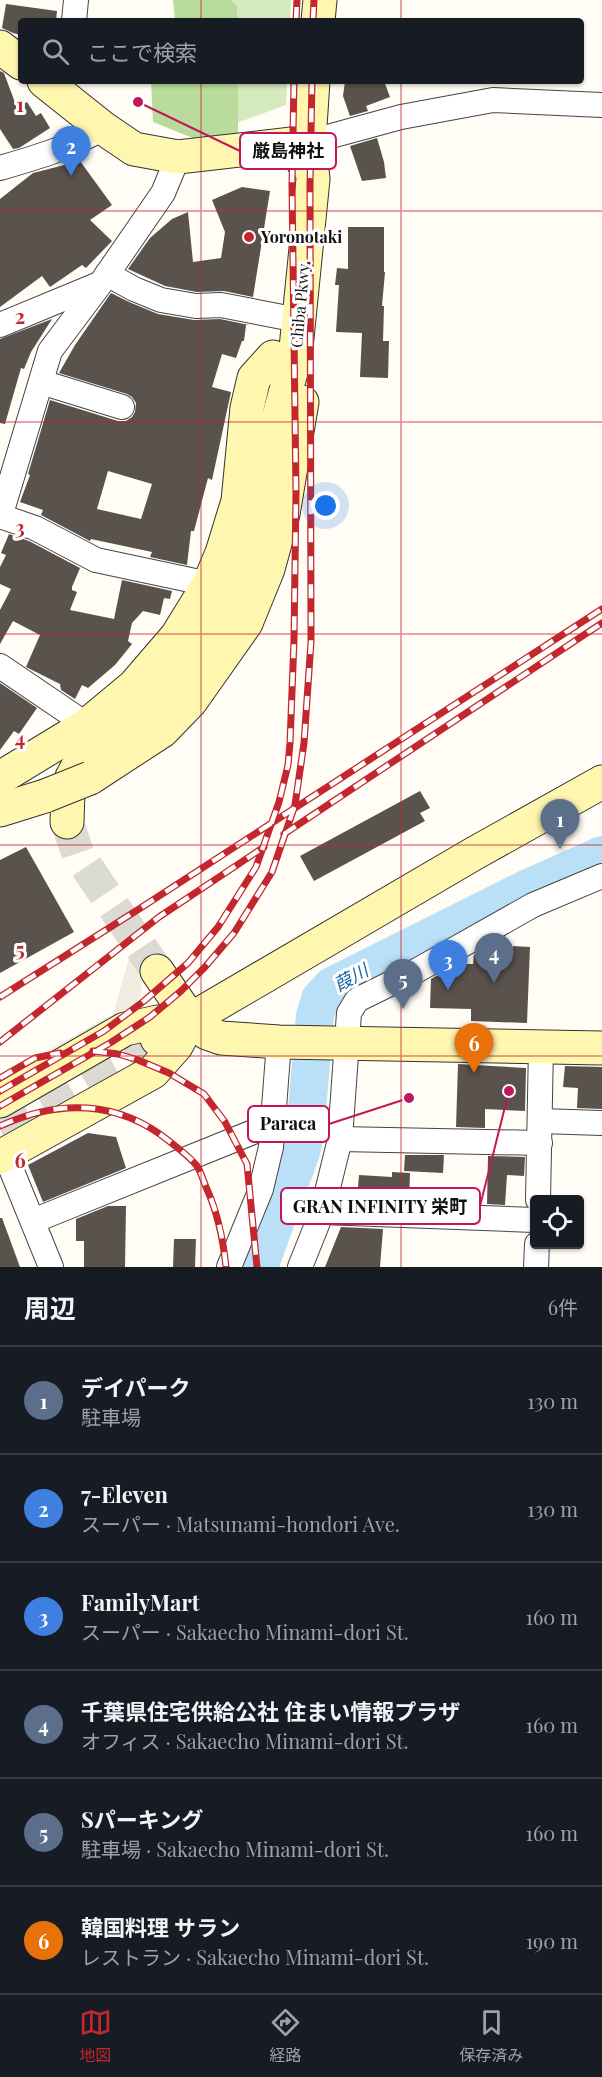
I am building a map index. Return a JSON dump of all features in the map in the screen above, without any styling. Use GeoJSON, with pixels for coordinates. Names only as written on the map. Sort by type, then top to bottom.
{"type":"FeatureCollection","features":[{"type":"Feature","properties":{"kind":"street"},"geometry":{"type":"LineString","coordinates":[[75,18],[76,0]]}},
{"type":"Feature","properties":{"kind":"street"},"geometry":{"type":"LineString","coordinates":[[318,18],[320,0]]}},
{"type":"Feature","properties":{"kind":"street"},"geometry":{"type":"LineString","coordinates":[[0,47],[18,61]]}},
{"type":"Feature","properties":{"kind":"street","name":"Chiba Pkwy."},"geometry":{"type":"LineString","coordinates":[[67,822],[68,792],[79,764],[91,750],[129,723],[178,676],[210,633],[236,583],[255,534],[284,357],[295,190],[309,142],[313,84]]}},
{"type":"Feature","properties":{"kind":"street"},"geometry":{"type":"LineString","coordinates":[[60,87],[103,128],[134,149],[178,157],[309,142],[401,117],[493,100],[602,105]]}},
{"type":"Feature","properties":{"kind":"street"},"geometry":{"type":"LineString","coordinates":[[0,168],[48,155],[79,142],[103,128]]}},
{"type":"Feature","properties":{"kind":"street"},"geometry":{"type":"LineString","coordinates":[[178,157],[163,193],[50,351],[0,517],[35,528],[96,560],[208,584]]}},
{"type":"Feature","properties":{"kind":"street"},"geometry":{"type":"LineString","coordinates":[[0,325],[104,278],[161,300],[196,306],[221,305],[288,319]]}},
{"type":"Feature","properties":{"kind":"street"},"geometry":{"type":"LineString","coordinates":[[0,778],[87,725],[134,686],[177,636],[208,584],[222,553],[238,501],[248,408],[254,378],[284,357],[306,381],[283,514],[268,569],[246,623],[191,701],[162,731],[90,778],[45,796],[0,810]]}},
{"type":"Feature","properties":{"kind":"street"},"geometry":{"type":"LineString","coordinates":[[41,382],[122,407]]}},
{"type":"Feature","properties":{"kind":"street"},"geometry":{"type":"LineString","coordinates":[[0,666],[87,725]]}},
{"type":"Feature","properties":{"kind":"street"},"geometry":{"type":"LineString","coordinates":[[157,1040],[602,782]]}},
{"type":"Feature","properties":{"kind":"street"},"geometry":{"type":"LineString","coordinates":[[230,1267],[261,1189],[271,1147],[273,1124],[314,1042],[349,1013],[357,1000],[416,971],[532,905],[602,876]]}},
{"type":"Feature","properties":{"kind":"street"},"geometry":{"type":"LineString","coordinates":[[157,971],[190,1019],[214,1036],[314,1042],[602,1048]]}},
{"type":"Feature","properties":{"kind":"street"},"geometry":{"type":"LineString","coordinates":[[0,1101],[125,1029],[158,1022],[190,1019]]}},
{"type":"Feature","properties":{"kind":"street"},"geometry":{"type":"LineString","coordinates":[[51,1267],[3,1156],[153,1072],[176,1046],[190,1019]]}},
{"type":"Feature","properties":{"kind":"street"},"geometry":{"type":"LineString","coordinates":[[300,1267],[322,1212],[340,1139],[314,1042]]}},
{"type":"Feature","properties":{"kind":"street"},"geometry":{"type":"LineString","coordinates":[[538,1195],[541,1046]]}},
{"type":"Feature","properties":{"kind":"street"},"geometry":{"type":"LineString","coordinates":[[340,1139],[540,1132],[602,1123]]}},
{"type":"Feature","properties":{"kind":"street"},"geometry":{"type":"LineString","coordinates":[[33,1221],[273,1124]]}},
{"type":"Feature","properties":{"kind":"street"},"geometry":{"type":"LineString","coordinates":[[322,1212],[530,1220]]}},
{"type":"Feature","properties":{"kind":"street"},"geometry":{"type":"LineString","coordinates":[[536,1267],[537,1249]]}},
{"type":"Feature","properties":{"kind":"green space"},"geometry":{"type":"Polygon","coordinates":[[[173,0],[231,0],[237,6],[237,18],[175,18],[173,0]]]}},
{"type":"Feature","properties":{"kind":"green space"},"geometry":{"type":"Polygon","coordinates":[[[187,0],[291,0],[290,18],[189,18],[187,0]]]}},
{"type":"Feature","properties":{"kind":"green space"},"geometry":{"type":"Polygon","coordinates":[[[151,84],[238,84],[238,134],[200,141],[153,122],[151,84]]]}},
{"type":"Feature","properties":{"kind":"green space"},"geometry":{"type":"Polygon","coordinates":[[[184,84],[287,84],[286,105],[220,129],[218,136],[177,132],[184,84]]]}},
{"type":"Feature","properties":{"kind":"shaded area"},"geometry":{"type":"Polygon","coordinates":[[[134,953],[142,969],[141,995],[127,1020],[0,1093],[0,1077],[113,1014],[130,955],[134,953]]]}},
{"type":"Feature","properties":{"kind":"building"},"geometry":{"type":"Polygon","coordinates":[[[6,4],[57,11],[56,18],[18,18],[18,34],[2,28],[6,4]]]}},
{"type":"Feature","properties":{"kind":"building"},"geometry":{"type":"Polygon","coordinates":[[[0,71],[4,73],[17,108],[27,102],[36,116],[41,113],[50,128],[19,148],[13,149],[0,129],[0,71]]]}},
{"type":"Feature","properties":{"kind":"building"},"geometry":{"type":"Polygon","coordinates":[[[345,84],[385,84],[390,97],[366,106],[368,111],[350,116],[343,96],[345,84]]]}},
{"type":"Feature","properties":{"kind":"building"},"geometry":{"type":"Polygon","coordinates":[[[377,138],[386,178],[362,181],[350,146],[377,138]]]}},
{"type":"Feature","properties":{"kind":"building"},"geometry":{"type":"Polygon","coordinates":[[[80,161],[112,205],[90,220],[112,241],[86,268],[82,265],[50,287],[42,276],[0,307],[0,199],[33,173],[80,161]]]}},
{"type":"Feature","properties":{"kind":"building"},"geometry":{"type":"Polygon","coordinates":[[[242,187],[270,191],[253,297],[224,291],[197,292],[165,286],[128,269],[150,238],[172,219],[188,212],[193,262],[221,258],[225,232],[212,200],[242,187]]]}},
{"type":"Feature","properties":{"kind":"building"},"geometry":{"type":"Polygon","coordinates":[[[348,227],[384,227],[385,272],[382,306],[384,306],[383,341],[389,341],[388,378],[360,377],[362,333],[336,332],[339,285],[335,285],[337,268],[348,269],[348,227]]]}},
{"type":"Feature","properties":{"kind":"building"},"geometry":{"type":"Polygon","coordinates":[[[111,293],[158,314],[194,320],[220,319],[249,325],[246,325],[244,341],[242,341],[236,358],[222,354],[212,387],[231,392],[212,480],[208,478],[194,531],[191,531],[187,565],[150,557],[152,552],[91,539],[90,541],[41,515],[43,510],[20,502],[30,475],[28,474],[50,400],[118,421],[126,421],[135,412],[136,403],[127,394],[59,373],[75,345],[111,293]],[[108,471],[97,509],[141,519],[152,484],[108,471]]]}},
{"type":"Feature","properties":{"kind":"building"},"geometry":{"type":"Polygon","coordinates":[[[52,319],[31,352],[24,369],[21,368],[5,424],[0,423],[0,339],[52,319]]]}},
{"type":"Feature","properties":{"kind":"building"},"geometry":{"type":"Polygon","coordinates":[[[9,534],[29,541],[80,568],[72,587],[72,590],[77,592],[70,610],[114,619],[122,580],[172,591],[170,599],[164,598],[160,615],[143,611],[132,623],[128,641],[132,644],[115,665],[88,688],[82,685],[75,699],[61,690],[60,684],[26,667],[40,635],[13,621],[0,644],[0,610],[11,589],[0,584],[0,567],[6,555],[1,553],[9,534]]]}},
{"type":"Feature","properties":{"kind":"building"},"geometry":{"type":"Polygon","coordinates":[[[0,683],[37,708],[19,734],[14,731],[0,750],[0,683]]]}},
{"type":"Feature","properties":{"kind":"building"},"geometry":{"type":"Polygon","coordinates":[[[420,791],[430,808],[420,813],[425,821],[314,881],[300,856],[420,791]]]}},
{"type":"Feature","properties":{"kind":"building"},"geometry":{"type":"Polygon","coordinates":[[[26,847],[74,932],[0,973],[0,860],[26,847]]]}},
{"type":"Feature","properties":{"kind":"building"},"geometry":{"type":"Polygon","coordinates":[[[513,946],[530,947],[527,1023],[471,1021],[471,1009],[430,1008],[431,979],[458,964],[473,964],[476,954],[513,955],[513,946]]]}},
{"type":"Feature","properties":{"kind":"building"},"geometry":{"type":"Polygon","coordinates":[[[458,1064],[526,1068],[525,1111],[485,1109],[485,1128],[456,1127],[458,1064]]]}},
{"type":"Feature","properties":{"kind":"building"},"geometry":{"type":"Polygon","coordinates":[[[565,1066],[602,1067],[602,1109],[577,1108],[578,1088],[563,1087],[565,1066]]]}},
{"type":"Feature","properties":{"kind":"building"},"geometry":{"type":"Polygon","coordinates":[[[88,1133],[116,1137],[126,1168],[43,1202],[28,1165],[88,1133]]]}},
{"type":"Feature","properties":{"kind":"building"},"geometry":{"type":"Polygon","coordinates":[[[405,1155],[444,1155],[443,1173],[404,1171],[405,1155]]]}},
{"type":"Feature","properties":{"kind":"building"},"geometry":{"type":"Polygon","coordinates":[[[488,1156],[525,1157],[524,1176],[507,1175],[505,1205],[487,1204],[488,1156]]]}},
{"type":"Feature","properties":{"kind":"building"},"geometry":{"type":"Polygon","coordinates":[[[392,1172],[410,1173],[409,1201],[357,1199],[359,1175],[392,1177],[392,1172]]]}},
{"type":"Feature","properties":{"kind":"building"},"geometry":{"type":"Polygon","coordinates":[[[108,1206],[126,1206],[125,1267],[84,1267],[84,1241],[76,1241],[76,1219],[108,1206]]]}},
{"type":"Feature","properties":{"kind":"building"},"geometry":{"type":"Polygon","coordinates":[[[0,1218],[2,1218],[20,1267],[0,1267],[0,1218]]]}},
{"type":"Feature","properties":{"kind":"building"},"geometry":{"type":"Polygon","coordinates":[[[341,1227],[383,1229],[380,1267],[325,1267],[341,1227]]]}},
{"type":"Feature","properties":{"kind":"building"},"geometry":{"type":"Polygon","coordinates":[[[174,1239],[196,1239],[195,1267],[173,1267],[174,1239]]]}},
{"type":"Feature","properties":{"kind":"waterway","name":"葭川"},"geometry":{"type":"LineString","coordinates":[[259,1267],[301,1152],[305,1134],[315,1016],[320,999],[332,986],[528,888],[602,855]]}},
{"type":"Feature","properties":{"kind":"tunnel"},"geometry":{"type":"LineString","coordinates":[[67,822],[78,854],[157,971]]}},
{"type":"Feature","properties":{"kind":"tunnel"},"geometry":{"type":"LineString","coordinates":[[0,1130],[157,1039]]}},
{"type":"Feature","properties":{"kind":"railway"},"geometry":{"type":"LineString","coordinates":[[296,18],[297,0]]}},
{"type":"Feature","properties":{"kind":"railway"},"geometry":{"type":"LineString","coordinates":[[313,18],[314,0]]}},
{"type":"Feature","properties":{"kind":"railway"},"geometry":{"type":"LineString","coordinates":[[0,1091],[104,1031],[144,1001],[188,963],[218,927],[256,867],[279,802],[288,765],[294,640],[296,492],[292,185],[294,84]]}},
{"type":"Feature","properties":{"kind":"railway"},"geometry":{"type":"LineString","coordinates":[[0,1106],[110,1043],[150,1017],[205,967],[234,933],[272,872],[295,805],[304,743],[311,642],[312,84]]}},
{"type":"Feature","properties":{"kind":"railway"},"geometry":{"type":"LineString","coordinates":[[0,997],[602,609]]}},
{"type":"Feature","properties":{"kind":"railway"},"geometry":{"type":"LineString","coordinates":[[284,834],[602,623]]}},
{"type":"Feature","properties":{"kind":"railway"},"geometry":{"type":"LineString","coordinates":[[0,1042],[159,917],[264,847]]}},
{"type":"Feature","properties":{"kind":"railway"},"geometry":{"type":"LineString","coordinates":[[93,1051],[118,1054],[138,1060],[169,1073],[204,1094],[225,1122],[247,1164],[257,1267]]}},
{"type":"Feature","properties":{"kind":"railway"},"geometry":{"type":"LineString","coordinates":[[0,1078],[35,1058],[60,1053]]}},
{"type":"Feature","properties":{"kind":"railway"},"geometry":{"type":"LineString","coordinates":[[0,1126],[44,1111],[88,1108],[109,1111],[150,1127],[184,1153],[198,1168],[217,1216],[226,1267]]}},
{"type":"Feature","properties":{"kind":"place","name":"厳島神社"},"geometry":{"type":"Point","coordinates":[138,102]}},
{"type":"Feature","properties":{"kind":"place","name":"7-Eleven"},"geometry":{"type":"Point","coordinates":[71,176]}},
{"type":"Feature","properties":{"kind":"place","name":"Yoronotaki"},"geometry":{"type":"Point","coordinates":[249,237]}},
{"type":"Feature","properties":{"kind":"place","name":"デイパーク"},"geometry":{"type":"Point","coordinates":[560,849]}},
{"type":"Feature","properties":{"kind":"place","name":"千葉県住宅供給公社 住まい情報プラザ"},"geometry":{"type":"Point","coordinates":[494,983]}},
{"type":"Feature","properties":{"kind":"place","name":"FamilyMart"},"geometry":{"type":"Point","coordinates":[448,990]}},
{"type":"Feature","properties":{"kind":"place","name":"Sパーキング"},"geometry":{"type":"Point","coordinates":[403,1009]}},
{"type":"Feature","properties":{"kind":"place","name":"韓国料理 サラン"},"geometry":{"type":"Point","coordinates":[474,1073]}},
{"type":"Feature","properties":{"kind":"place","name":"GRAN INFINITY 栄町"},"geometry":{"type":"Point","coordinates":[509,1091]}},
{"type":"Feature","properties":{"kind":"place","name":"Paraca"},"geometry":{"type":"Point","coordinates":[409,1098]}}]}
